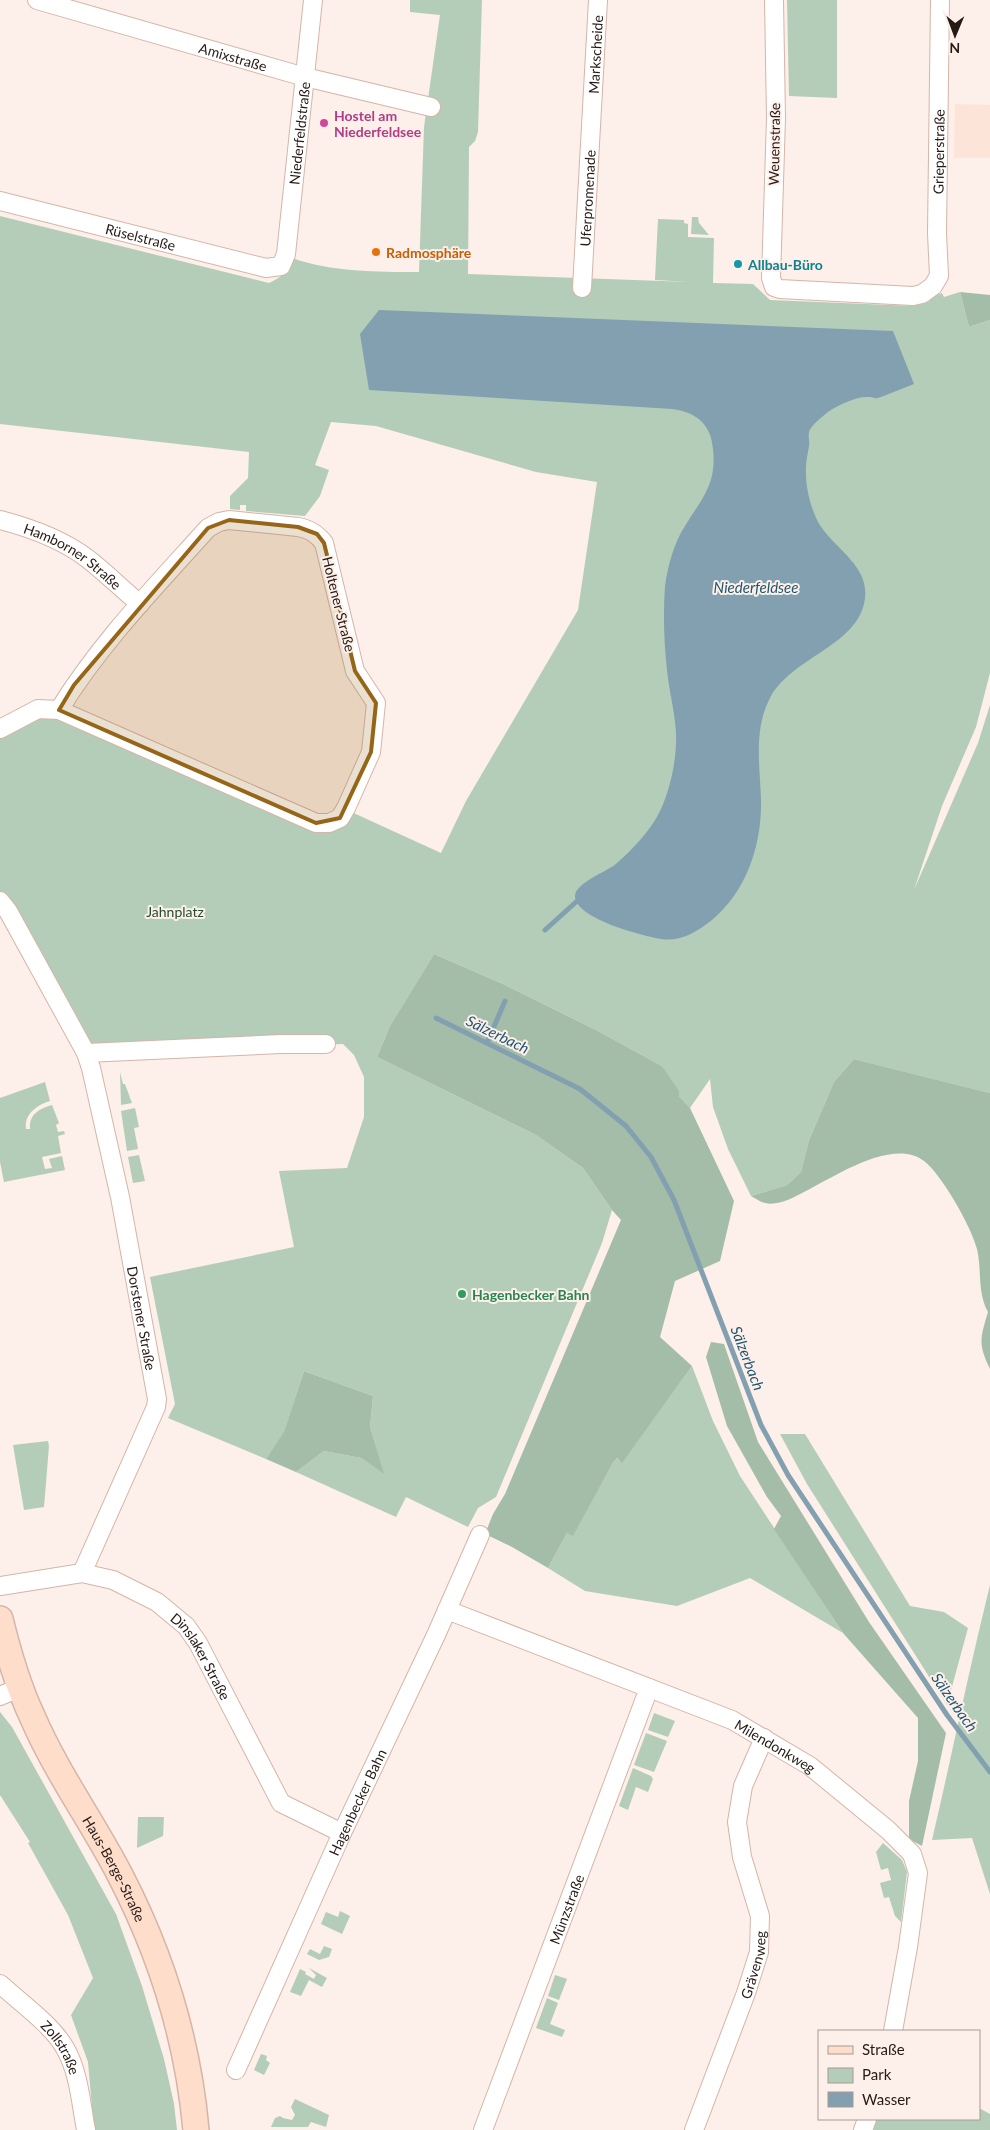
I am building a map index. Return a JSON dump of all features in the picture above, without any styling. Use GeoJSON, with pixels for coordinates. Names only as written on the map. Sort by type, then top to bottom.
{"type":"FeatureCollection","features":[{"type":"Feature","properties":{"kind":"main road","name":"Haus-Berge-Straße"},"geometry":{"type":"LineString","coordinates":[[0,1619],[10,1691],[32,1716],[49,1750],[118,1871],[149,1937],[164,1976],[177,2022],[189,2077],[196,2130]]}},
{"type":"Feature","properties":{"kind":"street","name":"Amixstraße"},"geometry":{"type":"LineString","coordinates":[[37,0],[305,77],[431,107]]}},
{"type":"Feature","properties":{"kind":"street","name":"Niederfeldstraße"},"geometry":{"type":"LineString","coordinates":[[281,266],[286,254],[313,0]]}},
{"type":"Feature","properties":{"kind":"street","name":"Markscheide"},"geometry":{"type":"LineString","coordinates":[[592,109],[598,0]]}},
{"type":"Feature","properties":{"kind":"street","name":"Weuenstraße"},"geometry":{"type":"LineString","coordinates":[[774,0],[776,118],[771,278],[774,286],[780,289],[913,296],[922,294]]}},
{"type":"Feature","properties":{"kind":"street","name":"Grieperstraße"},"geometry":{"type":"LineString","coordinates":[[922,294],[933,286],[939,276],[937,233],[940,0]]}},
{"type":"Feature","properties":{"kind":"street","name":"Uferpromenade"},"geometry":{"type":"LineString","coordinates":[[582,288],[592,109]]}},
{"type":"Feature","properties":{"kind":"street","name":"Rüselstraße"},"geometry":{"type":"LineString","coordinates":[[0,201],[266,268],[281,266]]}},
{"type":"Feature","properties":{"kind":"street","name":"Hamborner Straße"},"geometry":{"type":"LineString","coordinates":[[0,520],[39,532],[62,543],[87,558],[140,604]]}},
{"type":"Feature","properties":{"kind":"street","name":"Holtener Straße"},"geometry":{"type":"LineString","coordinates":[[230,520],[306,528],[317,534],[324,543],[355,671],[376,703],[371,752],[346,808],[340,818],[329,823],[316,823],[59,710],[74,686],[140,604],[208,528],[219,522],[230,520]]}},
{"type":"Feature","properties":{"kind":"street"},"geometry":{"type":"LineString","coordinates":[[0,729],[38,709],[59,710]]}},
{"type":"Feature","properties":{"kind":"street"},"geometry":{"type":"LineString","coordinates":[[0,901],[8,911],[86,1054],[282,1044],[326,1044]]}},
{"type":"Feature","properties":{"kind":"street","name":"Dorstener Straße"},"geometry":{"type":"LineString","coordinates":[[82,1573],[156,1407],[157,1399],[107,1130],[86,1054]]}},
{"type":"Feature","properties":{"kind":"street","name":"Hagenbecker Bahn"},"geometry":{"type":"LineString","coordinates":[[236,2070],[342,1833],[447,1610],[480,1535]]}},
{"type":"Feature","properties":{"kind":"street","name":"Dinslaker Straße"},"geometry":{"type":"LineString","coordinates":[[0,1586],[82,1573],[114,1580],[156,1602],[186,1626],[216,1677],[281,1803],[342,1833]]}},
{"type":"Feature","properties":{"kind":"street","name":"Milendonkweg"},"geometry":{"type":"LineString","coordinates":[[447,1610],[732,1720],[793,1754],[828,1779],[888,1830],[906,1847],[914,1858],[918,1877],[893,2030]]}},
{"type":"Feature","properties":{"kind":"street","name":"Münzstraße"},"geometry":{"type":"LineString","coordinates":[[483,2130],[649,1688]]}},
{"type":"Feature","properties":{"kind":"street","name":"Grävenweg"},"geometry":{"type":"LineString","coordinates":[[694,2130],[746,1993],[759,1952],[760,1916],[740,1850],[737,1822],[743,1786],[764,1738]]}},
{"type":"Feature","properties":{"kind":"street","name":"Zollstraße"},"geometry":{"type":"LineString","coordinates":[[0,1984],[51,2031],[65,2048],[74,2071],[86,2130]]}},
{"type":"Feature","properties":{"kind":"highlighted area"},"geometry":{"type":"Polygon","coordinates":[[[229,520],[298,527],[317,534],[324,543],[355,671],[376,703],[371,752],[340,818],[316,823],[59,710],[74,685],[208,528],[229,520]]]}},
{"type":"Feature","properties":{"kind":"shaded area"},"geometry":{"type":"Polygon","coordinates":[[[955,104],[990,105],[990,158],[954,158],[955,104]]]}},
{"type":"Feature","properties":{"kind":"green space","name":"Jahnplatz"},"geometry":{"type":"Polygon","coordinates":[[[410,0],[482,0],[478,132],[475,141],[469,147],[468,274],[690,282],[655,280],[658,219],[684,220],[684,223],[688,224],[688,237],[714,238],[713,283],[753,284],[770,300],[914,306],[930,301],[929,298],[942,293],[944,297],[960,292],[969,327],[990,320],[990,673],[976,727],[942,806],[914,890],[978,743],[990,705],[990,1093],[854,1059],[834,1082],[809,1140],[801,1172],[787,1185],[751,1196],[728,1149],[713,1107],[710,1079],[690,1108],[679,1096],[662,1066],[598,1031],[503,984],[434,954],[390,1026],[377,1057],[536,1135],[583,1168],[612,1210],[602,1243],[496,1497],[478,1508],[468,1527],[406,1497],[396,1517],[296,1472],[324,1451],[361,1458],[383,1473],[370,1427],[373,1396],[304,1371],[284,1433],[266,1459],[168,1418],[175,1404],[150,1277],[294,1247],[279,1171],[347,1168],[364,1117],[364,1077],[354,1055],[343,1044],[92,1051],[49,966],[0,898],[0,732],[40,712],[58,712],[316,825],[347,810],[441,853],[466,801],[578,610],[597,482],[536,472],[376,426],[331,422],[315,465],[329,470],[320,496],[305,516],[246,511],[246,505],[240,505],[240,510],[230,509],[230,496],[248,478],[249,452],[0,424],[0,216],[269,283],[284,274],[292,258],[338,269],[419,272],[424,127],[440,15],[410,12],[410,0]]]}},
{"type":"Feature","properties":{"kind":"green space"},"geometry":{"type":"Polygon","coordinates":[[[787,0],[837,0],[837,98],[789,96],[787,0]]]}},
{"type":"Feature","properties":{"kind":"green space"},"geometry":{"type":"Polygon","coordinates":[[[692,217],[698,217],[699,223],[709,235],[691,234],[692,217]]]}},
{"type":"Feature","properties":{"kind":"green space"},"geometry":{"type":"Polygon","coordinates":[[[960,292],[990,295],[990,320],[969,327],[960,292]]]}},
{"type":"Feature","properties":{"kind":"green space"},"geometry":{"type":"Polygon","coordinates":[[[434,954],[503,984],[598,1031],[662,1066],[679,1091],[679,1096],[690,1108],[734,1201],[720,1261],[675,1281],[660,1337],[692,1366],[622,1463],[617,1458],[614,1461],[573,1536],[567,1533],[548,1568],[485,1534],[493,1514],[505,1494],[621,1220],[583,1168],[536,1135],[377,1057],[390,1026],[434,954]]]}},
{"type":"Feature","properties":{"kind":"green space"},"geometry":{"type":"Polygon","coordinates":[[[854,1059],[990,1093],[990,1369],[981,1341],[988,1312],[982,1297],[977,1249],[974,1239],[947,1189],[924,1161],[911,1155],[880,1156],[847,1169],[785,1201],[770,1204],[759,1201],[751,1196],[787,1185],[801,1172],[809,1140],[834,1082],[854,1059]]]}},
{"type":"Feature","properties":{"kind":"green space"},"geometry":{"type":"Polygon","coordinates":[[[120,1072],[123,1084],[125,1084],[132,1103],[121,1105],[120,1072]]]}},
{"type":"Feature","properties":{"kind":"green space"},"geometry":{"type":"Polygon","coordinates":[[[45,1082],[50,1101],[32,1111],[27,1119],[26,1129],[30,1129],[31,1119],[36,1113],[52,1105],[59,1123],[56,1125],[58,1132],[64,1131],[65,1134],[58,1136],[61,1153],[42,1157],[45,1169],[52,1168],[49,1159],[62,1156],[65,1170],[4,1182],[0,1162],[0,1098],[45,1082]]]}},
{"type":"Feature","properties":{"kind":"green space"},"geometry":{"type":"Polygon","coordinates":[[[135,1108],[139,1127],[134,1128],[138,1149],[127,1151],[121,1111],[135,1108]]]}},
{"type":"Feature","properties":{"kind":"green space"},"geometry":{"type":"Polygon","coordinates":[[[139,1155],[145,1181],[133,1183],[128,1157],[139,1155]]]}},
{"type":"Feature","properties":{"kind":"green space"},"geometry":{"type":"Polygon","coordinates":[[[711,1342],[724,1344],[758,1442],[869,1622],[946,1733],[922,1846],[909,1839],[909,1801],[918,1761],[918,1718],[843,1633],[774,1529],[781,1516],[767,1497],[727,1426],[706,1357],[711,1342]]]}},
{"type":"Feature","properties":{"kind":"green space"},"geometry":{"type":"Polygon","coordinates":[[[692,1366],[713,1421],[740,1476],[843,1633],[750,1578],[677,1606],[585,1591],[548,1568],[567,1533],[573,1535],[616,1458],[622,1462],[692,1366]]]}},
{"type":"Feature","properties":{"kind":"green space"},"geometry":{"type":"Polygon","coordinates":[[[304,1371],[373,1396],[370,1427],[384,1474],[361,1458],[324,1451],[296,1472],[266,1459],[284,1432],[304,1371]]]}},
{"type":"Feature","properties":{"kind":"green space"},"geometry":{"type":"Polygon","coordinates":[[[780,1434],[805,1434],[910,1606],[944,1612],[968,1628],[947,1705],[807,1484],[780,1434]]]}},
{"type":"Feature","properties":{"kind":"green space"},"geometry":{"type":"Polygon","coordinates":[[[48,1441],[44,1507],[24,1510],[13,1445],[48,1441]]]}},
{"type":"Feature","properties":{"kind":"green space"},"geometry":{"type":"Polygon","coordinates":[[[990,1585],[990,1894],[972,1838],[932,1840],[990,1585]]]}},
{"type":"Feature","properties":{"kind":"green space"},"geometry":{"type":"Polygon","coordinates":[[[0,1712],[12,1727],[116,1914],[142,1986],[164,2059],[174,2104],[177,2130],[94,2130],[88,2062],[71,2015],[93,1978],[68,1915],[28,1843],[30,1842],[0,1795],[0,1712]]]}},
{"type":"Feature","properties":{"kind":"green space"},"geometry":{"type":"Polygon","coordinates":[[[654,1713],[675,1721],[668,1737],[648,1730],[654,1713]]]}},
{"type":"Feature","properties":{"kind":"green space"},"geometry":{"type":"Polygon","coordinates":[[[646,1733],[667,1741],[654,1772],[634,1765],[646,1733]]]}},
{"type":"Feature","properties":{"kind":"green space"},"geometry":{"type":"Polygon","coordinates":[[[633,1768],[651,1776],[653,1779],[648,1792],[636,1787],[628,1810],[619,1806],[633,1768]]]}},
{"type":"Feature","properties":{"kind":"green space"},"geometry":{"type":"Polygon","coordinates":[[[138,1817],[164,1817],[163,1836],[137,1848],[138,1817]]]}},
{"type":"Feature","properties":{"kind":"green space"},"geometry":{"type":"Polygon","coordinates":[[[883,1843],[902,1860],[907,1872],[901,1922],[895,1916],[889,1897],[884,1898],[880,1883],[891,1880],[888,1868],[881,1870],[876,1852],[883,1843]]]}},
{"type":"Feature","properties":{"kind":"green space"},"geometry":{"type":"Polygon","coordinates":[[[340,1911],[350,1916],[342,1934],[321,1924],[326,1912],[338,1917],[340,1911]]]}},
{"type":"Feature","properties":{"kind":"green space"},"geometry":{"type":"Polygon","coordinates":[[[324,1946],[332,1949],[329,1957],[319,1960],[307,1954],[310,1949],[320,1954],[324,1946]]]}},
{"type":"Feature","properties":{"kind":"green space"},"geometry":{"type":"Polygon","coordinates":[[[309,1968],[327,1978],[322,1987],[309,1980],[301,1996],[290,1992],[300,1969],[314,1979],[316,1975],[309,1968]]]}},
{"type":"Feature","properties":{"kind":"green space"},"geometry":{"type":"Polygon","coordinates":[[[555,1975],[567,1979],[559,2000],[548,1996],[555,1975]]]}},
{"type":"Feature","properties":{"kind":"green space"},"geometry":{"type":"Polygon","coordinates":[[[547,1998],[558,2003],[550,2024],[565,2030],[562,2037],[536,2028],[547,1998]]]}},
{"type":"Feature","properties":{"kind":"green space"},"geometry":{"type":"Polygon","coordinates":[[[261,2054],[267,2056],[266,2060],[270,2063],[264,2075],[254,2070],[261,2054]]]}},
{"type":"Feature","properties":{"kind":"green space"},"geometry":{"type":"Polygon","coordinates":[[[295,2099],[329,2115],[326,2127],[311,2122],[308,2127],[271,2127],[275,2118],[280,2116],[292,2120],[295,2115],[291,2107],[295,2099]]]}},
{"type":"Feature","properties":{"kind":"green space"},"geometry":{"type":"Polygon","coordinates":[[[980,2109],[990,2114],[990,2130],[873,2130],[877,2120],[980,2120],[980,2109]]]}},
{"type":"Feature","properties":{"kind":"water","name":"Niederfeldsee"},"geometry":{"type":"Polygon","coordinates":[[[379,310],[893,331],[914,384],[881,397],[862,397],[852,400],[828,412],[810,429],[806,462],[807,488],[818,522],[858,569],[863,579],[865,591],[864,604],[858,618],[848,631],[836,642],[793,671],[771,696],[765,709],[760,734],[761,817],[759,833],[750,866],[735,895],[724,908],[712,920],[694,932],[668,940],[626,930],[598,919],[587,912],[579,905],[575,897],[576,892],[585,882],[617,863],[642,838],[653,824],[668,791],[674,762],[676,733],[665,649],[665,586],[675,547],[685,526],[707,490],[713,472],[713,449],[709,433],[695,416],[672,409],[369,390],[360,334],[379,310]]]}},
{"type":"Feature","properties":{"kind":"waterway"},"geometry":{"type":"LineString","coordinates":[[545,930],[576,902]]}},
{"type":"Feature","properties":{"kind":"waterway"},"geometry":{"type":"LineString","coordinates":[[487,1043],[505,1001]]}},
{"type":"Feature","properties":{"kind":"waterway","name":"Sälzerbach"},"geometry":{"type":"LineString","coordinates":[[436,1018],[580,1089],[626,1126],[651,1157],[674,1200],[761,1425],[788,1475],[947,1715],[990,1772]]}},
{"type":"Feature","properties":{"kind":"place","name":"Hostel am Niederfeldsee"},"geometry":{"type":"Point","coordinates":[324,123]}},
{"type":"Feature","properties":{"kind":"place","name":"Radmosphäre"},"geometry":{"type":"Point","coordinates":[376,252]}},
{"type":"Feature","properties":{"kind":"place","name":"Allbau-Büro"},"geometry":{"type":"Point","coordinates":[738,264]}},
{"type":"Feature","properties":{"kind":"place","name":"Hagenbecker Bahn"},"geometry":{"type":"Point","coordinates":[462,1294]}}]}
